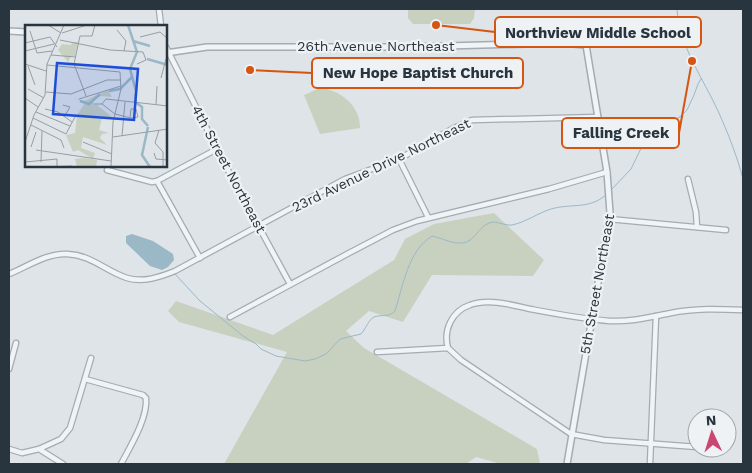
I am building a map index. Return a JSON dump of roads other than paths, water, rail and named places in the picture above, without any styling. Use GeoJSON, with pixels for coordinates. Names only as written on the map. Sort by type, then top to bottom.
{"type":"FeatureCollection","features":[{"type":"Feature","properties":{"kind":"street"},"geometry":{"type":"LineString","coordinates":[[159,9],[160,25]]}},
{"type":"Feature","properties":{"kind":"street"},"geometry":{"type":"LineString","coordinates":[[9,31],[25,32]]}},
{"type":"Feature","properties":{"kind":"street","name":"26th Avenue Northeast"},"geometry":{"type":"LineString","coordinates":[[168,51],[207,47],[399,47],[561,43],[586,45]]}},
{"type":"Feature","properties":{"kind":"street","name":"5th Street Northeast"},"geometry":{"type":"LineString","coordinates":[[567,464],[609,219],[610,202],[607,172],[586,45]]}},
{"type":"Feature","properties":{"kind":"street","name":"4th Street Northeast"},"geometry":{"type":"LineString","coordinates":[[168,53],[217,149],[290,284]]}},
{"type":"Feature","properties":{"kind":"street","name":"23rd Avenue Drive Northeast"},"geometry":{"type":"LineString","coordinates":[[9,274],[42,259],[66,254],[90,259],[125,277],[142,280],[166,274],[200,258],[346,179],[399,159],[472,120],[598,117]]}},
{"type":"Feature","properties":{"kind":"street"},"geometry":{"type":"LineString","coordinates":[[107,170],[152,182],[217,149]]}},
{"type":"Feature","properties":{"kind":"street"},"geometry":{"type":"LineString","coordinates":[[399,159],[428,217]]}},
{"type":"Feature","properties":{"kind":"street"},"geometry":{"type":"LineString","coordinates":[[230,317],[386,234],[428,217],[549,189],[607,172]]}},
{"type":"Feature","properties":{"kind":"street"},"geometry":{"type":"LineString","coordinates":[[688,179],[696,212],[697,226]]}},
{"type":"Feature","properties":{"kind":"street"},"geometry":{"type":"LineString","coordinates":[[157,181],[200,258]]}},
{"type":"Feature","properties":{"kind":"street"},"geometry":{"type":"LineString","coordinates":[[609,219],[726,230]]}},
{"type":"Feature","properties":{"kind":"street"},"geometry":{"type":"LineString","coordinates":[[687,446],[604,440],[571,434],[461,360],[448,348],[446,340],[447,327],[459,311],[469,305],[480,303],[497,303],[591,319],[621,321],[682,311],[743,310]]}},
{"type":"Feature","properties":{"kind":"street"},"geometry":{"type":"LineString","coordinates":[[650,464],[656,316]]}},
{"type":"Feature","properties":{"kind":"street"},"geometry":{"type":"LineString","coordinates":[[9,369],[16,343]]}},
{"type":"Feature","properties":{"kind":"street"},"geometry":{"type":"LineString","coordinates":[[377,352],[448,348]]}},
{"type":"Feature","properties":{"kind":"street"},"geometry":{"type":"LineString","coordinates":[[9,450],[22,453],[39,449],[61,439],[68,432],[91,358]]}},
{"type":"Feature","properties":{"kind":"street"},"geometry":{"type":"LineString","coordinates":[[85,379],[143,395],[146,398],[146,409],[121,464]]}},
{"type":"Feature","properties":{"kind":"street"},"geometry":{"type":"LineString","coordinates":[[39,449],[63,464]]}},
{"type":"Feature","properties":{"kind":"water"},"geometry":{"type":"Polygon","coordinates":[[[132,234],[153,241],[173,254],[174,260],[168,267],[162,270],[150,266],[126,243],[126,236],[132,234]]]}},
{"type":"Feature","properties":{"kind":"waterway"},"geometry":{"type":"LineString","coordinates":[[677,9],[682,36],[687,49],[722,119],[743,179]]}},
{"type":"Feature","properties":{"kind":"waterway"},"geometry":{"type":"LineString","coordinates":[[611,190],[631,169],[646,138],[681,116],[687,110],[701,79]]}},
{"type":"Feature","properties":{"kind":"waterway"},"geometry":{"type":"LineString","coordinates":[[175,274],[200,301],[261,349],[276,356],[305,361],[326,354],[340,339],[361,334],[374,317],[390,314],[395,311],[407,270],[417,251],[432,236],[454,243],[462,243],[470,240],[489,223],[512,225],[551,209],[593,203],[606,195]]}},
{"type":"Feature","properties":{"kind":"waterway"},"geometry":{"type":"LineString","coordinates":[[743,283],[743,295]]}},
{"type":"Feature","properties":{"kind":"place","name":"Northview Middle School"},"geometry":{"type":"Point","coordinates":[436,25]}},
{"type":"Feature","properties":{"kind":"place","name":"Falling Creek"},"geometry":{"type":"Point","coordinates":[692,61]}},
{"type":"Feature","properties":{"kind":"place","name":"New Hope Baptist Church"},"geometry":{"type":"Point","coordinates":[250,70]}}]}
